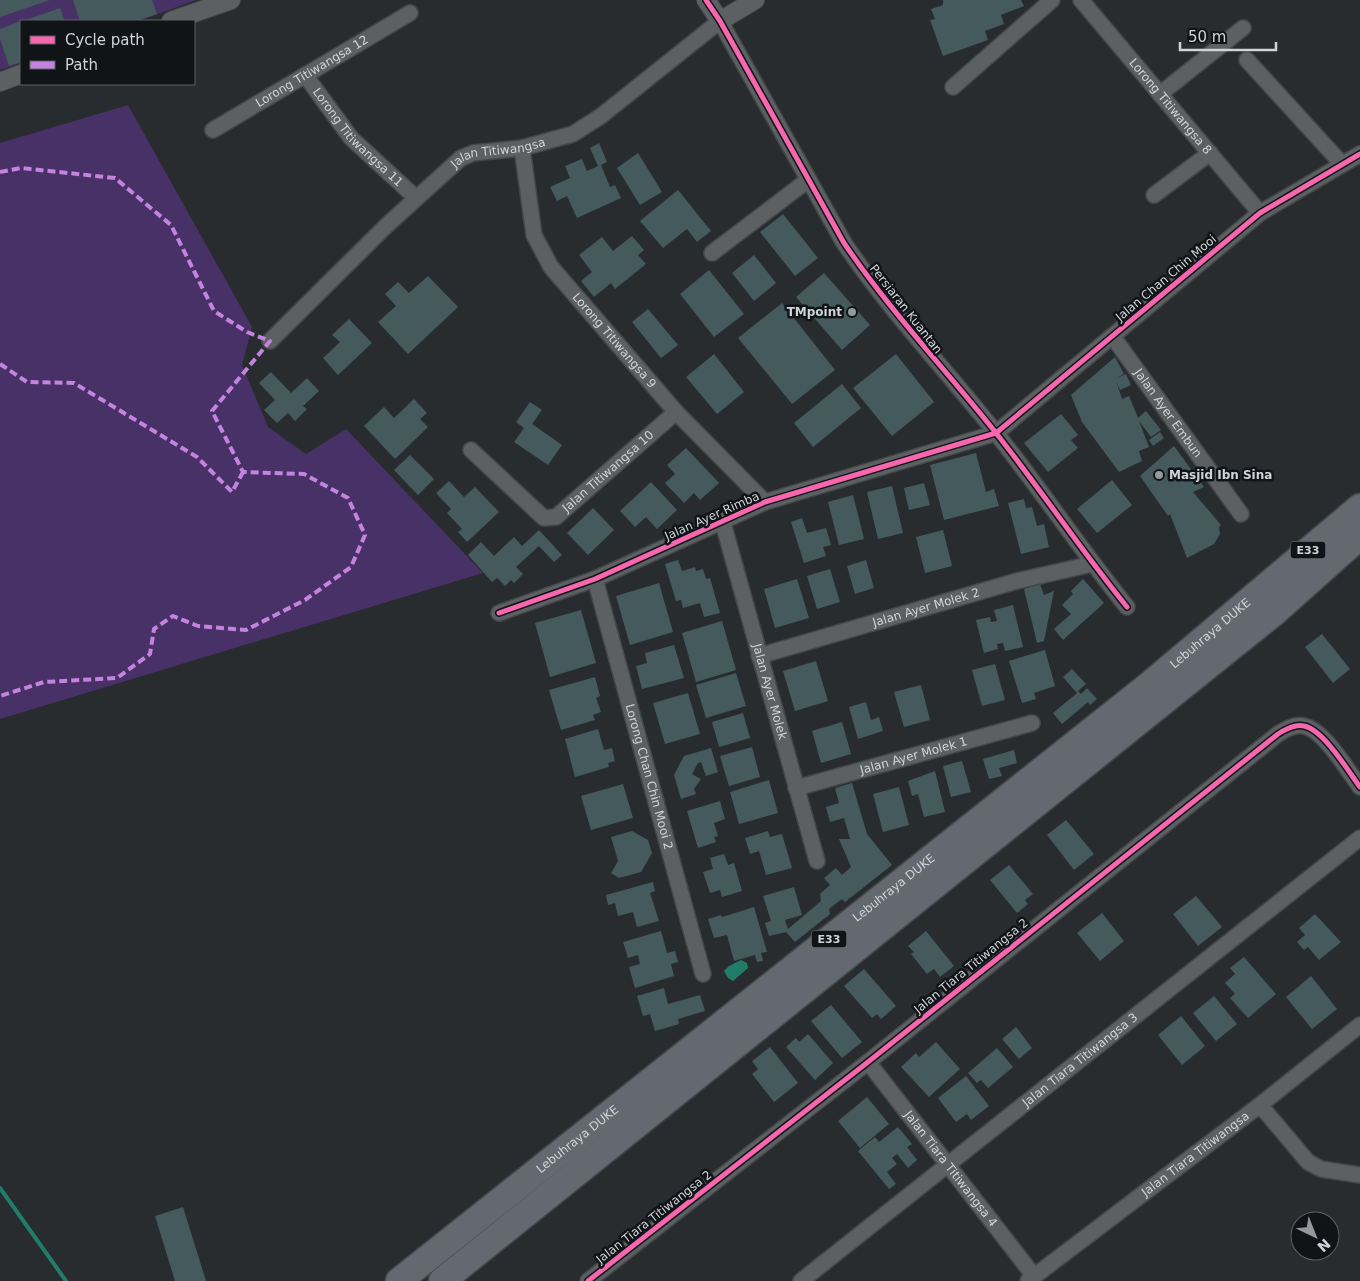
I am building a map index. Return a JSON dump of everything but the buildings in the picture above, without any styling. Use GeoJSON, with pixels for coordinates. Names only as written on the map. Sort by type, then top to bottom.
{"type":"FeatureCollection","features":[{"type":"Feature","properties":{"kind":"highway","name":"Lebuhraya DUKE"},"geometry":{"type":"LineString","coordinates":[[399,1281],[1149,685],[1360,507]]}},
{"type":"Feature","properties":{"kind":"highway","name":"Lebuhraya DUKE"},"geometry":{"type":"LineString","coordinates":[[442,1281],[1275,612],[1360,536]]}},
{"type":"Feature","properties":{"kind":"highway"},"geometry":{"type":"LineString","coordinates":[[1275,612],[1360,554]]}},
{"type":"Feature","properties":{"kind":"street"},"geometry":{"type":"LineString","coordinates":[[174,20],[231,0]]}},
{"type":"Feature","properties":{"kind":"street","name":"Persiaran Kuantan"},"geometry":{"type":"LineString","coordinates":[[706,0],[720,21],[808,180],[858,265],[908,329],[996,433],[1092,564],[1127,607]]}},
{"type":"Feature","properties":{"kind":"street","name":"Jalan Titiwangsa"},"geometry":{"type":"LineString","coordinates":[[270,342],[416,198],[461,158],[473,153],[522,148],[573,134],[601,116],[720,21],[754,0]]}},
{"type":"Feature","properties":{"kind":"street"},"geometry":{"type":"LineString","coordinates":[[953,87],[1052,0]]}},
{"type":"Feature","properties":{"kind":"street","name":"Lorong Titiwangsa 8"},"geometry":{"type":"LineString","coordinates":[[1081,0],[1260,213]]}},
{"type":"Feature","properties":{"kind":"street","name":"Lorong Titiwangsa 12"},"geometry":{"type":"LineString","coordinates":[[213,130],[410,13]]}},
{"type":"Feature","properties":{"kind":"street"},"geometry":{"type":"LineString","coordinates":[[1160,94],[1243,28]]}},
{"type":"Feature","properties":{"kind":"street"},"geometry":{"type":"LineString","coordinates":[[1246,60],[1342,164]]}},
{"type":"Feature","properties":{"kind":"street"},"geometry":{"type":"LineString","coordinates":[[0,82],[20,74]]}},
{"type":"Feature","properties":{"kind":"street","name":"Lorong Titiwangsa 11"},"geometry":{"type":"LineString","coordinates":[[305,75],[351,138],[416,198]]}},
{"type":"Feature","properties":{"kind":"street","name":"Lorong Titiwangsa 9"},"geometry":{"type":"LineString","coordinates":[[522,148],[534,234],[551,267],[676,412],[764,502]]}},
{"type":"Feature","properties":{"kind":"street"},"geometry":{"type":"LineString","coordinates":[[1154,195],[1210,153]]}},
{"type":"Feature","properties":{"kind":"street","name":"Jalan Chan Chin Mooi"},"geometry":{"type":"LineString","coordinates":[[996,433],[1260,213],[1360,154]]}},
{"type":"Feature","properties":{"kind":"street"},"geometry":{"type":"LineString","coordinates":[[712,254],[808,180]]}},
{"type":"Feature","properties":{"kind":"street","name":"Jalan Ayer Embun"},"geometry":{"type":"LineString","coordinates":[[1113,337],[1241,514]]}},
{"type":"Feature","properties":{"kind":"street","name":"Jalan Titiwangsa 10"},"geometry":{"type":"LineString","coordinates":[[471,450],[544,518],[556,517],[676,412]]}},
{"type":"Feature","properties":{"kind":"street","name":"Jalan Ayer Rimba"},"geometry":{"type":"LineString","coordinates":[[499,613],[595,579],[723,523],[764,502],[996,433]]}},
{"type":"Feature","properties":{"kind":"street","name":"Jalan Ayer Molek"},"geometry":{"type":"LineString","coordinates":[[723,523],[817,861]]}},
{"type":"Feature","properties":{"kind":"street","name":"Jalan Ayer Molek 2"},"geometry":{"type":"LineString","coordinates":[[759,656],[1017,582],[1092,564]]}},
{"type":"Feature","properties":{"kind":"street","name":"Lorong Chan Chin Mooi 2"},"geometry":{"type":"LineString","coordinates":[[595,579],[703,974]]}},
{"type":"Feature","properties":{"kind":"street","name":"Jalan Ayer Molek 1"},"geometry":{"type":"LineString","coordinates":[[796,788],[1032,723]]}},
{"type":"Feature","properties":{"kind":"street","name":"Jalan Tiara Titiwangsa 2"},"geometry":{"type":"LineString","coordinates":[[588,1281],[868,1062],[1278,734],[1292,726],[1304,726],[1316,731],[1360,787]]}},
{"type":"Feature","properties":{"kind":"street","name":"Jalan Tiara Titiwangsa 3"},"geometry":{"type":"LineString","coordinates":[[800,1281],[1360,838]]}},
{"type":"Feature","properties":{"kind":"street","name":"Jalan Tiara Titiwangsa"},"geometry":{"type":"LineString","coordinates":[[1031,1279],[1260,1105],[1360,1025]]}},
{"type":"Feature","properties":{"kind":"street","name":"Jalan Tiara Titiwangsa 4"},"geometry":{"type":"LineString","coordinates":[[868,1062],[949,1165],[1031,1279]]}},
{"type":"Feature","properties":{"kind":"street"},"geometry":{"type":"LineString","coordinates":[[1260,1105],[1308,1162],[1321,1169],[1360,1174]]}},
{"type":"Feature","properties":{"kind":"shaded area"},"geometry":{"type":"Polygon","coordinates":[[[0,0],[196,0],[142,20],[20,20],[20,63],[0,70],[0,0]]]}},
{"type":"Feature","properties":{"kind":"shaded area"},"geometry":{"type":"Polygon","coordinates":[[[128,105],[252,327],[242,365],[268,427],[306,454],[346,429],[483,573],[0,719],[0,143],[128,105]]]}},
{"type":"Feature","properties":{"kind":"shaded area"},"geometry":{"type":"Polygon","coordinates":[[[741,960],[747,963],[748,968],[733,981],[728,978],[724,971],[741,960]]]}},
{"type":"Feature","properties":{"kind":"waterway"},"geometry":{"type":"LineString","coordinates":[[0,1188],[66,1281]]}},
{"type":"Feature","properties":{"kind":"marked path"},"geometry":{"type":"LineString","coordinates":[[0,172],[21,168],[115,178],[171,225],[214,311],[247,332],[270,341],[212,411],[243,472],[304,474],[348,498],[365,535],[351,567],[305,600],[246,630],[198,626],[173,616],[154,629],[150,654],[117,678],[44,682],[0,696]]}},
{"type":"Feature","properties":{"kind":"marked path"},"geometry":{"type":"LineString","coordinates":[[0,364],[27,382],[74,383],[197,457],[232,492],[243,472]]}},
{"type":"Feature","properties":{"kind":"cycle path"},"geometry":{"type":"LineString","coordinates":[[706,0],[720,21],[844,243],[880,293],[996,433],[1127,607]]}},
{"type":"Feature","properties":{"kind":"cycle path"},"geometry":{"type":"LineString","coordinates":[[499,613],[595,579],[765,502],[996,433],[1260,213],[1360,154]]}},
{"type":"Feature","properties":{"kind":"cycle path"},"geometry":{"type":"LineString","coordinates":[[588,1281],[868,1062],[1278,734],[1294,726],[1304,726],[1312,729],[1335,752],[1360,787]]}},
{"type":"Feature","properties":{"kind":"place","name":"TMpoint"},"geometry":{"type":"Point","coordinates":[852,312]}},
{"type":"Feature","properties":{"kind":"place","name":"Masjid Ibn Sina"},"geometry":{"type":"Point","coordinates":[1159,475]}}]}
